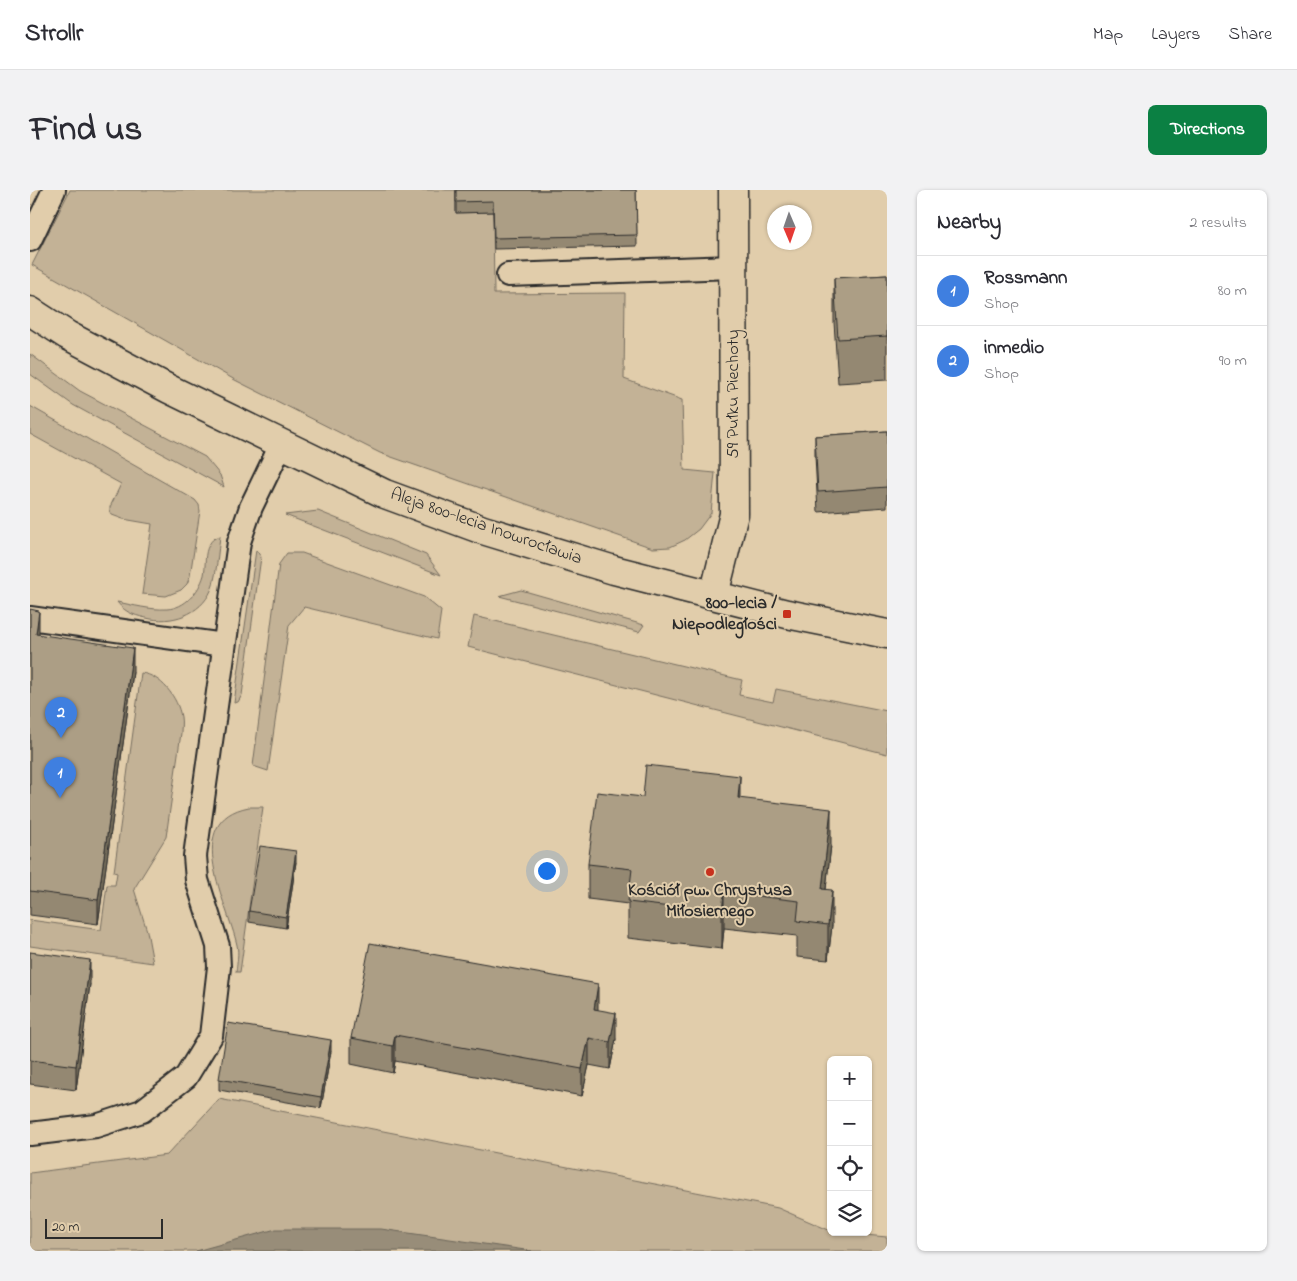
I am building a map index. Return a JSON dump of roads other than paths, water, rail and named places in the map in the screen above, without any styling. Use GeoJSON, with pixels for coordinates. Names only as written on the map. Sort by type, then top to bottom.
{"type":"FeatureCollection","features":[{"type":"Feature","properties":{"kind":"street","name":"59 Pułku Piechoty"},"geometry":{"type":"LineString","coordinates":[[714,595],[734,514],[733,190]]}},
{"type":"Feature","properties":{"kind":"street","name":"Aleja 800-lecia Inowrocławia"},"geometry":{"type":"LineString","coordinates":[[30,311],[67,335],[170,389],[385,494],[482,530],[614,570],[787,614],[887,634]]}},
{"type":"Feature","properties":{"kind":"lane"},"geometry":{"type":"LineString","coordinates":[[30,240],[54,190]]}},
{"type":"Feature","properties":{"kind":"lane"},"geometry":{"type":"LineString","coordinates":[[508,275],[733,267]]}},
{"type":"Feature","properties":{"kind":"lane"},"geometry":{"type":"LineString","coordinates":[[30,1134],[96,1126],[142,1111],[186,1076],[211,1036],[219,967],[218,946],[197,880],[195,856],[239,542],[251,507],[282,444]]}},
{"type":"Feature","properties":{"kind":"lane"},"geometry":{"type":"LineString","coordinates":[[30,618],[224,645]]}},
{"type":"Feature","properties":{"kind":"place","name":"800-lecia / Niepodległości"},"geometry":{"type":"Point","coordinates":[787,614]}},
{"type":"Feature","properties":{"kind":"place","name":"inmedio"},"geometry":{"type":"Point","coordinates":[61,738]}},
{"type":"Feature","properties":{"kind":"place","name":"Rossmann"},"geometry":{"type":"Point","coordinates":[60,798]}},
{"type":"Feature","properties":{"kind":"place","name":"Kościół pw. Chrystusa Miłosiernego"},"geometry":{"type":"Point","coordinates":[710,872]}}]}
